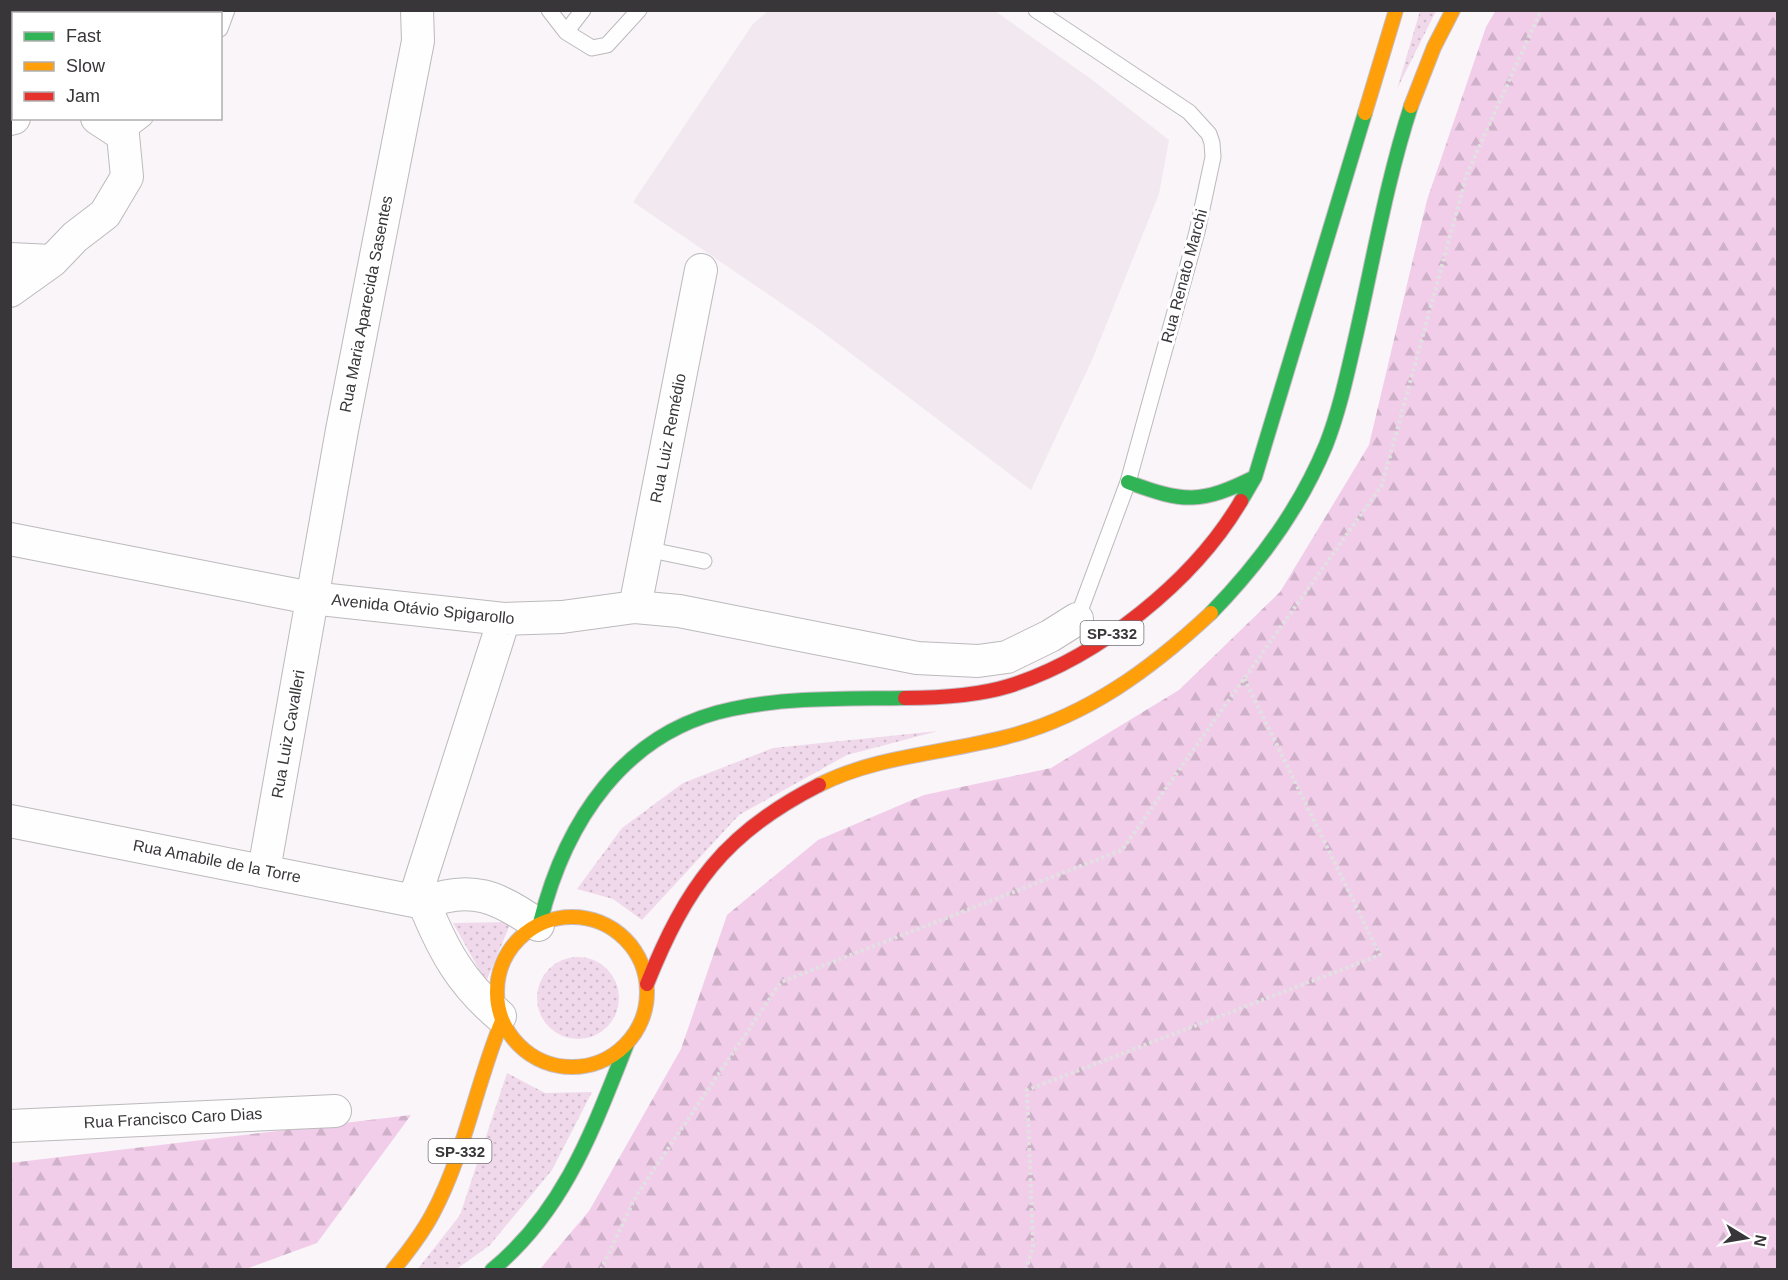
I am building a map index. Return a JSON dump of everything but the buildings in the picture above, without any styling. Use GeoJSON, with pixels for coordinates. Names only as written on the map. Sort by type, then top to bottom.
{"type":"FeatureCollection","features":[{"type":"Feature","properties":{"kind":"main road","name":"SP-332"},"geometry":{"type":"LineString","coordinates":[[539,924],[551,878],[596,792],[646,746],[684,724],[731,708],[807,700],[915,699],[970,694],[1010,686],[1060,665],[1115,632],[1187,570],[1220,533],[1255,477],[1396,10]]}},
{"type":"Feature","properties":{"kind":"main road","name":"SP-332"},"geometry":{"type":"LineString","coordinates":[[647,984],[682,905],[718,859],[760,819],[811,788],[846,774],[923,755],[990,742],[1053,723],[1119,689],[1162,658],[1215,610],[1272,540],[1304,490],[1326,445],[1343,392],[1395,165],[1418,89],[1453,10]]}},
{"type":"Feature","properties":{"kind":"main road"},"geometry":{"type":"LineString","coordinates":[[1128,482],[1158,493],[1201,500],[1220,495],[1255,477]]}},
{"type":"Feature","properties":{"kind":"main road","name":"SP-332"},"geometry":{"type":"LineString","coordinates":[[492,1269],[502,1263],[545,1217],[578,1163],[627,1044],[639,1027],[646,1006],[647,984],[642,965],[633,947],[618,932],[600,922],[580,917],[560,917],[539,924],[520,937],[507,954],[499,974],[496,995],[501,1018],[513,1039],[528,1054],[547,1064],[568,1068],[590,1066],[610,1058],[627,1044]]}},
{"type":"Feature","properties":{"kind":"main road","name":"SP-332"},"geometry":{"type":"LineString","coordinates":[[393,1269],[423,1234],[444,1194],[459,1156],[485,1058],[501,1018]]}},
{"type":"Feature","properties":{"kind":"street","name":"Rua Maria Aparecida Sasentes"},"geometry":{"type":"LineString","coordinates":[[311,598],[418,41],[417,10]]}},
{"type":"Feature","properties":{"kind":"street"},"geometry":{"type":"LineString","coordinates":[[10,291],[52,261],[75,237],[105,214],[127,177],[134,127],[106,120]]}},
{"type":"Feature","properties":{"kind":"street"},"geometry":{"type":"LineString","coordinates":[[10,259],[52,261]]}},
{"type":"Feature","properties":{"kind":"street","name":"Rua Luiz Remédio"},"geometry":{"type":"LineString","coordinates":[[635,607],[701,270]]}},
{"type":"Feature","properties":{"kind":"street","name":"Avenida Otávio Spigarollo"},"geometry":{"type":"LineString","coordinates":[[10,539],[311,598],[504,619],[562,617],[635,607],[679,611],[916,658],[978,661],[1007,657],[1050,636],[1077,619]]}},
{"type":"Feature","properties":{"kind":"street","name":"Rua Luiz Cavalleri"},"geometry":{"type":"LineString","coordinates":[[264,870],[311,598]]}},
{"type":"Feature","properties":{"kind":"street"},"geometry":{"type":"LineString","coordinates":[[501,1018],[471,990],[449,959],[419,902],[504,619]]}},
{"type":"Feature","properties":{"kind":"street"},"geometry":{"type":"LineString","coordinates":[[1060,665],[1077,619]]}},
{"type":"Feature","properties":{"kind":"street","name":"Rua Amabile de la Torre"},"geometry":{"type":"LineString","coordinates":[[10,821],[419,902],[460,894],[489,896],[539,924]]}},
{"type":"Feature","properties":{"kind":"street","name":"Rua Francisco Caro Dias"},"geometry":{"type":"LineString","coordinates":[[10,1126],[335,1111]]}},
{"type":"Feature","properties":{"kind":"lane"},"geometry":{"type":"LineString","coordinates":[[549,10],[566,32],[585,46],[599,48],[619,34],[639,10]]}},
{"type":"Feature","properties":{"kind":"lane"},"geometry":{"type":"LineString","coordinates":[[566,32],[583,10]]}},
{"type":"Feature","properties":{"kind":"lane","name":"Rua Renato Marchi"},"geometry":{"type":"LineString","coordinates":[[1036,10],[1189,112],[1209,134],[1213,157],[1197,232],[1128,482],[1077,619]]}},
{"type":"Feature","properties":{"kind":"lane"},"geometry":{"type":"LineString","coordinates":[[646,549],[704,561]]}},
{"type":"Feature","properties":{"kind":"path"},"geometry":{"type":"LineString","coordinates":[[1026,1269],[1033,1247],[1027,1090],[1380,955],[1244,678]]}},
{"type":"Feature","properties":{"kind":"shaded area"},"geometry":{"type":"Polygon","coordinates":[[[769,10],[995,11],[1091,79],[1169,140],[1159,194],[1092,360],[1031,490],[816,327],[633,202],[753,24],[769,10]]]}},
{"type":"Feature","properties":{"kind":"shaded area"},"geometry":{"type":"Polygon","coordinates":[[[1420,11],[1436,11],[1397,89],[1420,11]]]}},
{"type":"Feature","properties":{"kind":"shaded area"},"geometry":{"type":"Polygon","coordinates":[[[938,731],[847,755],[739,815],[642,920],[613,899],[577,889],[622,828],[683,783],[773,748],[938,731]]]}},
{"type":"Feature","properties":{"kind":"shaded area"},"geometry":{"type":"Polygon","coordinates":[[[511,922],[486,982],[453,923],[511,922]]]}},
{"type":"Feature","properties":{"kind":"shaded area"},"geometry":{"type":"Polygon","coordinates":[[[578,957],[594,960],[607,969],[616,982],[619,998],[616,1014],[607,1027],[594,1036],[578,1039],[562,1036],[549,1027],[540,1014],[537,998],[540,982],[549,969],[562,960],[578,957]]]}},
{"type":"Feature","properties":{"kind":"shaded area"},"geometry":{"type":"Polygon","coordinates":[[[507,1073],[545,1093],[592,1092],[552,1170],[490,1245],[457,1269],[417,1270],[460,1215],[507,1073]]]}},
{"type":"Feature","properties":{"kind":"green space"},"geometry":{"type":"Polygon","coordinates":[[[1496,10],[1777,11],[1777,1269],[540,1269],[589,1211],[681,1049],[727,915],[818,840],[924,795],[1051,768],[1179,690],[1280,592],[1369,445],[1427,200],[1486,27],[1496,10]]]}},
{"type":"Feature","properties":{"kind":"green space"},"geometry":{"type":"Polygon","coordinates":[[[411,1115],[317,1243],[246,1269],[11,1269],[10,1163],[411,1115]]]}},
{"type":"Feature","properties":{"kind":"traffic: fast"},"geometry":{"type":"LineString","coordinates":[[1211,613],[1276,535],[1304,491],[1326,445],[1346,380],[1387,193],[1411,106]]}},
{"type":"Feature","properties":{"kind":"traffic: fast"},"geometry":{"type":"LineString","coordinates":[[1241,501],[1255,477],[1365,113]]}},
{"type":"Feature","properties":{"kind":"traffic: fast"},"geometry":{"type":"LineString","coordinates":[[1128,482],[1164,494],[1192,497],[1220,492],[1255,477]]}},
{"type":"Feature","properties":{"kind":"traffic: fast"},"geometry":{"type":"LineString","coordinates":[[540,923],[565,850],[583,817],[605,786],[630,760],[660,738],[694,720],[753,705],[818,699],[905,698]]}},
{"type":"Feature","properties":{"kind":"traffic: fast"},"geometry":{"type":"LineString","coordinates":[[492,1270],[517,1247],[558,1195],[589,1137],[627,1044]]}},
{"type":"Feature","properties":{"kind":"traffic: slow"},"geometry":{"type":"LineString","coordinates":[[1365,113],[1396,10]]}},
{"type":"Feature","properties":{"kind":"traffic: slow"},"geometry":{"type":"LineString","coordinates":[[1411,106],[1434,47],[1453,10]]}},
{"type":"Feature","properties":{"kind":"traffic: slow"},"geometry":{"type":"LineString","coordinates":[[819,785],[841,775],[887,761],[1006,737],[1063,717],[1090,704],[1141,672],[1211,613]]}},
{"type":"Feature","properties":{"kind":"traffic: slow"},"geometry":{"type":"LineString","coordinates":[[572,917],[587,918],[601,923],[614,929],[625,939],[635,950],[641,963],[646,977],[647,992],[646,1007],[641,1021],[635,1034],[625,1045],[614,1055],[601,1061],[587,1066],[572,1067],[557,1066],[543,1061],[530,1055],[519,1045],[509,1034],[503,1021],[498,1007],[497,992],[498,977],[503,963],[509,950],[519,939],[530,929],[543,923],[557,918],[572,917]]}},
{"type":"Feature","properties":{"kind":"traffic: slow"},"geometry":{"type":"LineString","coordinates":[[393,1270],[424,1228],[444,1190],[454,1167],[502,1021]]}},
{"type":"Feature","properties":{"kind":"traffic: jam"},"geometry":{"type":"LineString","coordinates":[[905,698],[931,698],[984,692],[1009,686],[1076,657],[1141,613],[1170,587],[1221,531],[1241,501]]}},
{"type":"Feature","properties":{"kind":"traffic: jam"},"geometry":{"type":"LineString","coordinates":[[647,984],[677,919],[712,866],[733,843],[758,823],[786,803],[819,785]]}}]}
